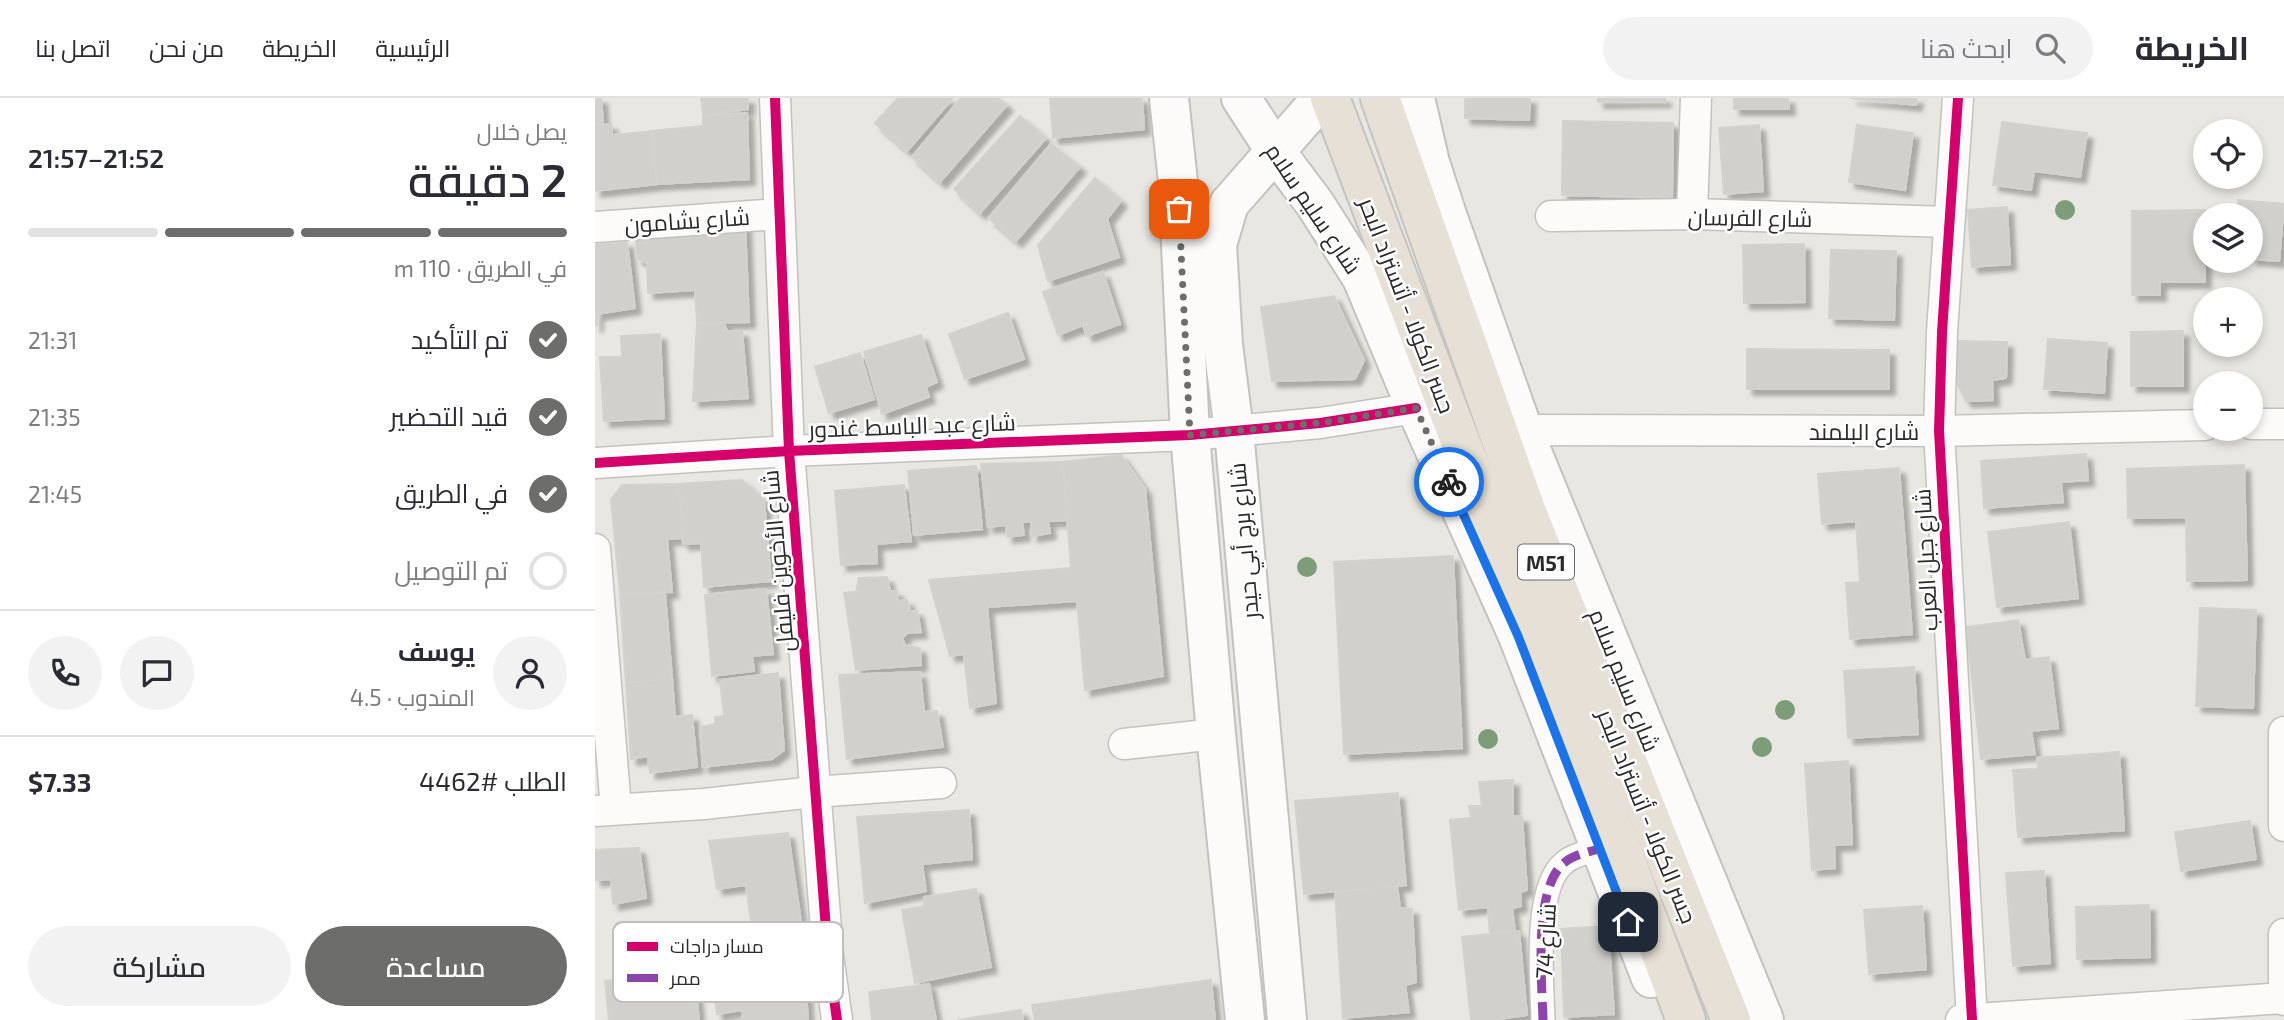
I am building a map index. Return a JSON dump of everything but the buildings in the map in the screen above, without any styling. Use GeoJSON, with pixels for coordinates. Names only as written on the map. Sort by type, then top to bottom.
{"type":"FeatureCollection","features":[{"type":"Feature","properties":{"kind":"highway","name":"جسر الكولا - أتستراد البحر"},"geometry":{"type":"LineString","coordinates":[[1330,98],[1454,425],[1686,1020]]}},
{"type":"Feature","properties":{"kind":"highway","name":"جسر الكولا - أتستراد البحر"},"geometry":{"type":"LineString","coordinates":[[1380,98],[1526,510],[1731,1020]]}},
{"type":"Feature","properties":{"kind":"main road","name":"شارع برج أبي حيدر"},"geometry":{"type":"LineString","coordinates":[[1169,98],[1178,182],[1190,435],[1216,734],[1245,1020]]}},
{"type":"Feature","properties":{"kind":"main road","name":"شارع سليم سلام"},"geometry":{"type":"LineString","coordinates":[[1241,98],[1276,152],[1315,204],[1362,278],[1416,408],[1518,636],[1667,1020]]}},
{"type":"Feature","properties":{"kind":"main road","name":"شارع برج أبي حيدر"},"geometry":{"type":"LineString","coordinates":[[1287,1020],[1234,431],[1223,345],[1217,245],[1229,204],[1322,98]]}},
{"type":"Feature","properties":{"kind":"main road","name":"شارع سليم سلام"},"geometry":{"type":"LineString","coordinates":[[1415,98],[1430,163],[1523,430],[1764,1020]]}},
{"type":"Feature","properties":{"kind":"street","name":"شارع الأخوين فليفل"},"geometry":{"type":"LineString","coordinates":[[775,98],[789,451],[825,922]]}},
{"type":"Feature","properties":{"kind":"street"},"geometry":{"type":"LineString","coordinates":[[1692,214],[1696,98]]}},
{"type":"Feature","properties":{"kind":"street","name":"شارع جبل العرب"},"geometry":{"type":"LineString","coordinates":[[1958,98],[1942,332],[1939,431],[1972,1020]]}},
{"type":"Feature","properties":{"kind":"street","name":"شارع بشامون"},"geometry":{"type":"LineString","coordinates":[[595,227],[778,214]]}},
{"type":"Feature","properties":{"kind":"street","name":"شارع الفرسان"},"geometry":{"type":"LineString","coordinates":[[1551,216],[1692,214],[1949,222]]}},
{"type":"Feature","properties":{"kind":"street","name":"شارع عبد الباسط غندور"},"geometry":{"type":"LineString","coordinates":[[595,463],[789,451],[1190,435],[1320,423],[1416,408]]}},
{"type":"Feature","properties":{"kind":"street"},"geometry":{"type":"LineString","coordinates":[[2263,424],[2284,424]]}},
{"type":"Feature","properties":{"kind":"street","name":"شارع البلمند"},"geometry":{"type":"LineString","coordinates":[[1523,430],[1939,431],[2193,425]]}},
{"type":"Feature","properties":{"kind":"street"},"geometry":{"type":"LineString","coordinates":[[595,549],[605,810],[941,783]]}},
{"type":"Feature","properties":{"kind":"street"},"geometry":{"type":"LineString","coordinates":[[2284,732],[2284,826]]}},
{"type":"Feature","properties":{"kind":"street"},"geometry":{"type":"LineString","coordinates":[[1124,744],[1216,734]]}},
{"type":"Feature","properties":{"kind":"street","name":"شارع 74"},"geometry":{"type":"LineString","coordinates":[[1543,1020],[1542,922],[1547,889],[1563,863],[1599,849]]}},
{"type":"Feature","properties":{"kind":"street"},"geometry":{"type":"LineString","coordinates":[[1961,1020],[2284,999],[2284,934]]}},
{"type":"Feature","properties":{"kind":"street","name":"شارع الأخوين فليفل"},"geometry":{"type":"LineString","coordinates":[[835,1002],[838,1020]]}},
{"type":"Feature","properties":{"kind":"marked path"},"geometry":{"type":"LineString","coordinates":[[1543,1020],[1541,937],[1547,893],[1554,875],[1564,863],[1599,849]]}},
{"type":"Feature","properties":{"kind":"cycle path"},"geometry":{"type":"LineString","coordinates":[[775,98],[789,451],[825,922]]}},
{"type":"Feature","properties":{"kind":"cycle path"},"geometry":{"type":"LineString","coordinates":[[1958,98],[1942,332],[1939,431],[1972,1020]]}},
{"type":"Feature","properties":{"kind":"cycle path"},"geometry":{"type":"LineString","coordinates":[[595,463],[789,451],[1190,435],[1320,423],[1416,408]]}},
{"type":"Feature","properties":{"kind":"cycle path"},"geometry":{"type":"LineString","coordinates":[[835,1002],[837,1020]]}},
{"type":"Feature","properties":{"kind":"way so far"},"geometry":{"type":"LineString","coordinates":[[1179,209],[1190,435],[1320,423],[1416,408],[1449,482]]}},
{"type":"Feature","properties":{"kind":"route"},"geometry":{"type":"LineString","coordinates":[[1449,482],[1518,636],[1628,922]]}}]}
